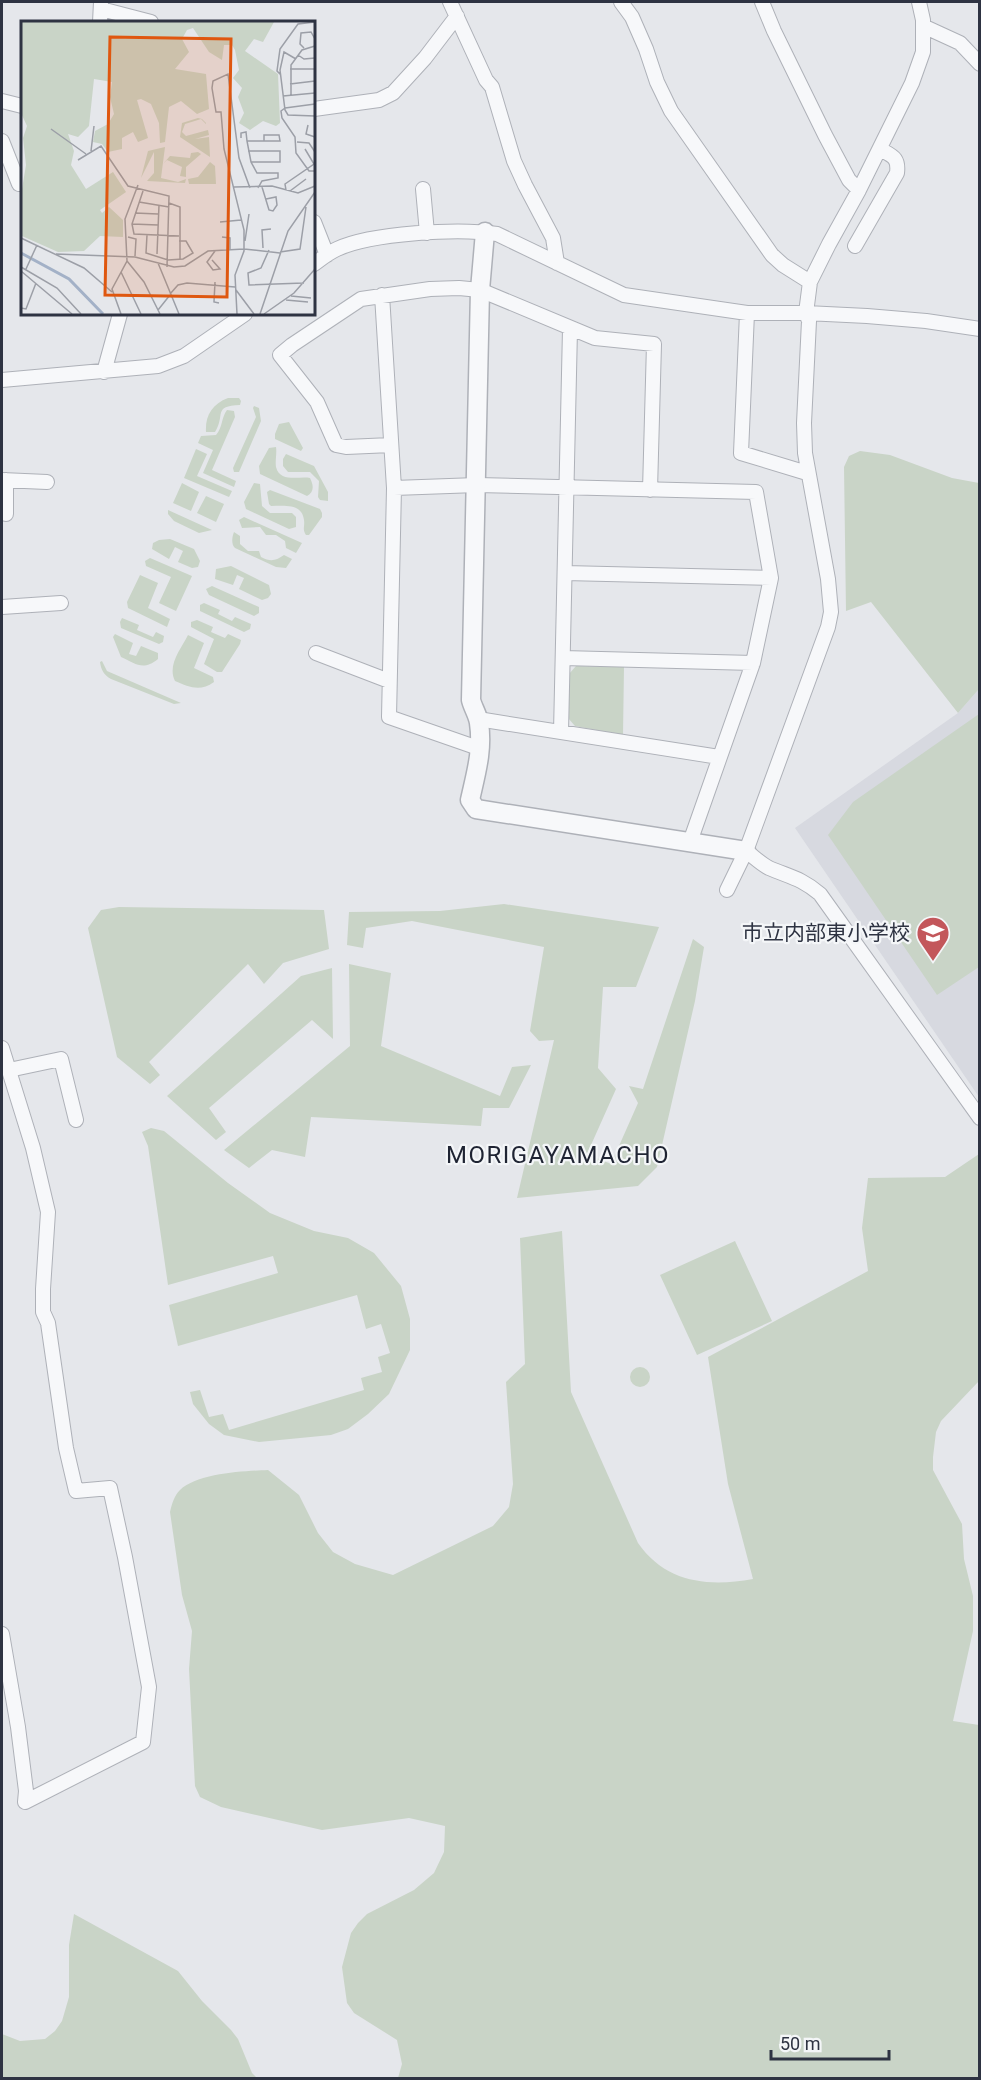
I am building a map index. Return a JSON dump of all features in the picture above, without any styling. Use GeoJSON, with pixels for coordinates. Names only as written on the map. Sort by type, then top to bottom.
{"type":"FeatureCollection","features":[{"type":"Feature","properties":{"kind":"street"},"geometry":{"type":"LineString","coordinates":[[450,2],[486,80],[492,87],[514,160],[553,238],[557,263]]}},
{"type":"Feature","properties":{"kind":"street"},"geometry":{"type":"LineString","coordinates":[[315,109],[379,100],[393,93],[425,58],[466,2]]}},
{"type":"Feature","properties":{"kind":"street"},"geometry":{"type":"LineString","coordinates":[[621,2],[632,16],[657,82],[671,111],[772,255],[810,282]]}},
{"type":"Feature","properties":{"kind":"street"},"geometry":{"type":"LineString","coordinates":[[762,2],[830,144],[849,180],[859,190]]}},
{"type":"Feature","properties":{"kind":"street"},"geometry":{"type":"LineString","coordinates":[[727,890],[746,851],[828,627],[831,612],[828,579],[807,473],[804,423],[809,321],[806,313],[810,282],[912,83],[923,52],[920,2]]}},
{"type":"Feature","properties":{"kind":"street"},"geometry":{"type":"LineString","coordinates":[[100,11],[149,21]]}},
{"type":"Feature","properties":{"kind":"street"},"geometry":{"type":"LineString","coordinates":[[923,26],[960,43],[980,64]]}},
{"type":"Feature","properties":{"kind":"street"},"geometry":{"type":"LineString","coordinates":[[2,101],[21,106]]}},
{"type":"Feature","properties":{"kind":"street"},"geometry":{"type":"LineString","coordinates":[[2,141],[19,184]]}},
{"type":"Feature","properties":{"kind":"street"},"geometry":{"type":"LineString","coordinates":[[855,246],[897,173],[898,164],[895,158],[880,149]]}},
{"type":"Feature","properties":{"kind":"street"},"geometry":{"type":"LineString","coordinates":[[423,189],[427,232]]}},
{"type":"Feature","properties":{"kind":"street"},"geometry":{"type":"LineString","coordinates":[[315,225],[327,255]]}},
{"type":"Feature","properties":{"kind":"street"},"geometry":{"type":"LineString","coordinates":[[315,263],[338,249],[355,243],[427,232],[485,232],[497,234],[624,295],[747,314],[806,313],[926,321],[980,329]]}},
{"type":"Feature","properties":{"kind":"street"},"geometry":{"type":"LineString","coordinates":[[485,232],[480,290],[471,700],[478,719],[481,749],[470,800],[476,809],[746,851],[767,867],[808,884],[820,894],[980,1118]]}},
{"type":"Feature","properties":{"kind":"street"},"geometry":{"type":"LineString","coordinates":[[391,445],[346,447],[336,445],[317,402],[280,355],[361,299],[430,289],[480,290],[595,338],[654,344],[650,490]]}},
{"type":"Feature","properties":{"kind":"street"},"geometry":{"type":"LineString","coordinates":[[382,295],[394,488],[389,717],[481,749]]}},
{"type":"Feature","properties":{"kind":"street"},"geometry":{"type":"LineString","coordinates":[[747,314],[741,453],[807,473]]}},
{"type":"Feature","properties":{"kind":"street"},"geometry":{"type":"LineString","coordinates":[[104,372],[120,315]]}},
{"type":"Feature","properties":{"kind":"street"},"geometry":{"type":"LineString","coordinates":[[2,380],[104,372],[170,363],[244,315]]}},
{"type":"Feature","properties":{"kind":"street"},"geometry":{"type":"LineString","coordinates":[[561,732],[570,329]]}},
{"type":"Feature","properties":{"kind":"street"},"geometry":{"type":"LineString","coordinates":[[6,514],[4,480],[47,482]]}},
{"type":"Feature","properties":{"kind":"street"},"geometry":{"type":"LineString","coordinates":[[394,488],[477,485],[756,492],[771,578],[753,663],[690,842]]}},
{"type":"Feature","properties":{"kind":"street"},"geometry":{"type":"LineString","coordinates":[[565,573],[771,578]]}},
{"type":"Feature","properties":{"kind":"street"},"geometry":{"type":"LineString","coordinates":[[2,607],[61,603]]}},
{"type":"Feature","properties":{"kind":"street"},"geometry":{"type":"LineString","coordinates":[[316,653],[389,681]]}},
{"type":"Feature","properties":{"kind":"street"},"geometry":{"type":"LineString","coordinates":[[563,658],[753,663]]}},
{"type":"Feature","properties":{"kind":"street"},"geometry":{"type":"LineString","coordinates":[[478,719],[719,758]]}},
{"type":"Feature","properties":{"kind":"street"},"geometry":{"type":"LineString","coordinates":[[2,1048],[33,1148],[48,1212],[48,1239],[43,1271],[43,1312],[48,1323],[66,1448],[76,1491],[110,1488],[125,1557],[149,1687],[143,1742],[25,1802],[26,1791],[18,1727],[2,1634]]}},
{"type":"Feature","properties":{"kind":"street"},"geometry":{"type":"LineString","coordinates":[[9,1070],[61,1059],[76,1120]]}},
{"type":"Feature","properties":{"kind":"shaded area"},"geometry":{"type":"Polygon","coordinates":[[[228,398],[239,398],[240,405],[226,407],[221,412],[215,432],[206,432],[211,411],[228,398]]]}},
{"type":"Feature","properties":{"kind":"shaded area"},"geometry":{"type":"Polygon","coordinates":[[[254,406],[259,408],[261,421],[239,472],[234,472],[233,468],[256,417],[254,406]]]}},
{"type":"Feature","properties":{"kind":"shaded area"},"geometry":{"type":"Polygon","coordinates":[[[227,410],[234,411],[235,417],[212,470],[236,481],[234,487],[203,473],[213,450],[198,443],[201,436],[216,435],[227,410]]]}},
{"type":"Feature","properties":{"kind":"shaded area"},"geometry":{"type":"Polygon","coordinates":[[[289,422],[303,448],[301,451],[275,439],[279,424],[289,422]]]}},
{"type":"Feature","properties":{"kind":"shaded area"},"geometry":{"type":"Polygon","coordinates":[[[276,447],[276,467],[281,475],[290,478],[310,478],[313,488],[307,496],[260,474],[259,466],[269,448],[276,447]]]}},
{"type":"Feature","properties":{"kind":"shaded area"},"geometry":{"type":"Polygon","coordinates":[[[196,449],[207,454],[197,476],[232,491],[229,497],[184,478],[196,449]]]}},
{"type":"Feature","properties":{"kind":"shaded area"},"geometry":{"type":"Polygon","coordinates":[[[860,451],[890,455],[952,478],[979,483],[979,689],[958,713],[871,602],[846,611],[844,467],[849,456],[860,451]]]}},
{"type":"Feature","properties":{"kind":"shaded area"},"geometry":{"type":"Polygon","coordinates":[[[286,454],[314,466],[328,492],[328,501],[320,500],[318,497],[319,481],[310,472],[288,472],[283,466],[286,454]]]}},
{"type":"Feature","properties":{"kind":"shaded area"},"geometry":{"type":"Polygon","coordinates":[[[182,483],[199,492],[191,511],[173,503],[182,483]]]}},
{"type":"Feature","properties":{"kind":"shaded area"},"geometry":{"type":"Polygon","coordinates":[[[254,483],[260,484],[262,506],[270,513],[292,513],[296,517],[296,527],[289,529],[246,509],[244,502],[254,483]]]}},
{"type":"Feature","properties":{"kind":"shaded area"},"geometry":{"type":"Polygon","coordinates":[[[270,490],[320,509],[322,517],[309,535],[305,533],[303,515],[300,511],[292,507],[269,504],[267,492],[270,490]]]}},
{"type":"Feature","properties":{"kind":"shaded area"},"geometry":{"type":"Polygon","coordinates":[[[206,496],[224,504],[216,522],[197,513],[206,496]]]}},
{"type":"Feature","properties":{"kind":"shaded area"},"geometry":{"type":"Polygon","coordinates":[[[168,510],[212,530],[199,533],[174,521],[168,514],[168,510]]]}},
{"type":"Feature","properties":{"kind":"shaded area"},"geometry":{"type":"Polygon","coordinates":[[[244,517],[302,543],[296,553],[286,548],[285,541],[276,535],[266,535],[260,527],[242,528],[239,520],[244,517]]]}},
{"type":"Feature","properties":{"kind":"shaded area"},"geometry":{"type":"Polygon","coordinates":[[[234,532],[240,536],[240,544],[248,551],[259,551],[261,557],[270,560],[284,555],[292,559],[286,568],[276,567],[235,548],[232,540],[234,532]]]}},
{"type":"Feature","properties":{"kind":"shaded area"},"geometry":{"type":"Polygon","coordinates":[[[170,539],[194,549],[200,561],[198,567],[192,568],[178,562],[183,551],[175,547],[169,559],[152,549],[153,543],[170,539]]]}},
{"type":"Feature","properties":{"kind":"shaded area"},"geometry":{"type":"Polygon","coordinates":[[[150,558],[192,576],[176,611],[159,603],[171,577],[146,566],[145,561],[150,558]]]}},
{"type":"Feature","properties":{"kind":"shaded area"},"geometry":{"type":"Polygon","coordinates":[[[231,566],[269,585],[271,594],[268,598],[262,600],[239,589],[244,578],[237,575],[233,585],[215,579],[216,569],[231,566]]]}},
{"type":"Feature","properties":{"kind":"shaded area"},"geometry":{"type":"Polygon","coordinates":[[[140,575],[158,583],[148,608],[170,619],[167,627],[128,608],[127,602],[140,575]]]}},
{"type":"Feature","properties":{"kind":"shaded area"},"geometry":{"type":"Polygon","coordinates":[[[212,586],[259,607],[259,613],[254,616],[209,595],[206,589],[212,586]]]}},
{"type":"Feature","properties":{"kind":"shaded area"},"geometry":{"type":"Polygon","coordinates":[[[204,603],[220,610],[218,614],[232,621],[235,617],[251,624],[250,629],[244,632],[200,611],[200,605],[204,603]]]}},
{"type":"Feature","properties":{"kind":"shaded area"},"geometry":{"type":"Polygon","coordinates":[[[122,618],[139,625],[137,630],[153,637],[156,632],[164,636],[163,642],[159,644],[121,628],[122,618]]]}},
{"type":"Feature","properties":{"kind":"shaded area"},"geometry":{"type":"Polygon","coordinates":[[[197,620],[213,627],[211,632],[225,638],[228,634],[241,640],[222,672],[217,672],[204,664],[214,639],[191,627],[191,622],[197,620]]]}},
{"type":"Feature","properties":{"kind":"shaded area"},"geometry":{"type":"Polygon","coordinates":[[[115,634],[133,643],[129,654],[136,656],[141,646],[158,653],[158,659],[144,665],[135,664],[121,657],[113,637],[115,634]]]}},
{"type":"Feature","properties":{"kind":"shaded area"},"geometry":{"type":"Polygon","coordinates":[[[188,635],[204,643],[194,668],[213,677],[214,682],[204,687],[194,688],[185,685],[175,681],[173,675],[176,657],[188,635]]]}},
{"type":"Feature","properties":{"kind":"shaded area"},"geometry":{"type":"Polygon","coordinates":[[[102,661],[107,671],[181,703],[174,704],[111,679],[102,670],[100,662],[102,661]]]}},
{"type":"Feature","properties":{"kind":"shaded area"},"geometry":{"type":"Polygon","coordinates":[[[576,666],[624,667],[623,735],[575,726],[568,718],[569,674],[576,666]]]}},
{"type":"Feature","properties":{"kind":"shaded area","name":"市立内部東小学校"},"geometry":{"type":"Polygon","coordinates":[[[979,689],[979,1097],[795,828],[958,713],[979,689]]]}},
{"type":"Feature","properties":{"kind":"shaded area","name":"市立内部東小学校"},"geometry":{"type":"Polygon","coordinates":[[[979,714],[979,967],[937,995],[828,835],[853,802],[979,714]]]}},
{"type":"Feature","properties":{"kind":"shaded area"},"geometry":{"type":"Polygon","coordinates":[[[504,904],[659,927],[636,987],[603,987],[598,1068],[616,1089],[587,1154],[611,1164],[638,1103],[629,1086],[643,1089],[693,939],[704,947],[695,1001],[657,1167],[638,1186],[517,1198],[554,1040],[539,1041],[530,1031],[544,947],[412,921],[366,928],[363,948],[347,945],[349,912],[440,911],[504,904]]]}},
{"type":"Feature","properties":{"kind":"shaded area"},"geometry":{"type":"Polygon","coordinates":[[[119,907],[324,910],[329,949],[283,963],[264,984],[248,964],[149,1062],[160,1075],[150,1084],[117,1057],[88,928],[101,910],[119,907]]]}},
{"type":"Feature","properties":{"kind":"shaded area"},"geometry":{"type":"Polygon","coordinates":[[[349,964],[391,973],[381,1046],[500,1096],[512,1067],[531,1065],[509,1108],[483,1108],[481,1126],[311,1117],[305,1157],[272,1150],[249,1168],[224,1150],[350,1046],[349,964]]]}},
{"type":"Feature","properties":{"kind":"shaded area"},"geometry":{"type":"Polygon","coordinates":[[[332,968],[333,1039],[312,1020],[209,1108],[226,1132],[216,1140],[167,1096],[301,976],[332,968]]]}},
{"type":"Feature","properties":{"kind":"shaded area"},"geometry":{"type":"Polygon","coordinates":[[[151,1128],[164,1131],[228,1183],[270,1213],[314,1231],[348,1238],[374,1253],[401,1286],[410,1319],[410,1350],[389,1394],[348,1429],[331,1435],[259,1442],[224,1435],[209,1424],[193,1404],[190,1392],[200,1390],[209,1417],[223,1414],[229,1430],[364,1390],[361,1378],[382,1372],[378,1357],[390,1353],[381,1324],[366,1329],[357,1295],[178,1346],[169,1305],[278,1273],[273,1256],[168,1285],[148,1146],[142,1132],[151,1128]]]}},
{"type":"Feature","properties":{"kind":"shaded area"},"geometry":{"type":"Polygon","coordinates":[[[979,1154],[979,1381],[941,1421],[936,1432],[933,1470],[962,1524],[964,1559],[973,1596],[973,1631],[953,1721],[979,1725],[979,2078],[398,2078],[402,2064],[397,2040],[354,2013],[347,2003],[342,1967],[351,1933],[358,1923],[367,1914],[414,1890],[434,1873],[444,1852],[445,1826],[409,1818],[322,1830],[221,1807],[200,1797],[195,1786],[189,1669],[192,1631],[182,1595],[170,1512],[176,1495],[188,1484],[209,1476],[268,1470],[299,1495],[318,1533],[333,1552],[355,1564],[393,1575],[493,1526],[509,1507],[513,1484],[506,1382],[525,1364],[520,1238],[562,1231],[571,1392],[638,1543],[661,1567],[689,1579],[720,1582],[753,1579],[728,1484],[708,1357],[868,1271],[862,1228],[868,1178],[945,1177],[979,1154]]]}},
{"type":"Feature","properties":{"kind":"shaded area"},"geometry":{"type":"Polygon","coordinates":[[[735,1241],[772,1321],[697,1355],[660,1275],[735,1241]]]}},
{"type":"Feature","properties":{"kind":"shaded area"},"geometry":{"type":"Polygon","coordinates":[[[640,1367],[647,1370],[650,1377],[647,1384],[640,1387],[633,1384],[630,1377],[633,1370],[640,1367]]]}},
{"type":"Feature","properties":{"kind":"shaded area"},"geometry":{"type":"Polygon","coordinates":[[[74,1914],[178,1971],[202,2001],[238,2039],[252,2073],[257,2078],[2,2078],[2,2034],[20,2041],[45,2039],[62,2021],[69,1997],[69,1945],[74,1914]]]}},
{"type":"Feature","properties":{"kind":"place","name":"市立内部東小学校"},"geometry":{"type":"Point","coordinates":[933,962]}},
{"type":"Feature","properties":{"kind":"district","name":"MORIGAYAMACHO"},"geometry":{"type":"Point","coordinates":[558,1155]}}]}
